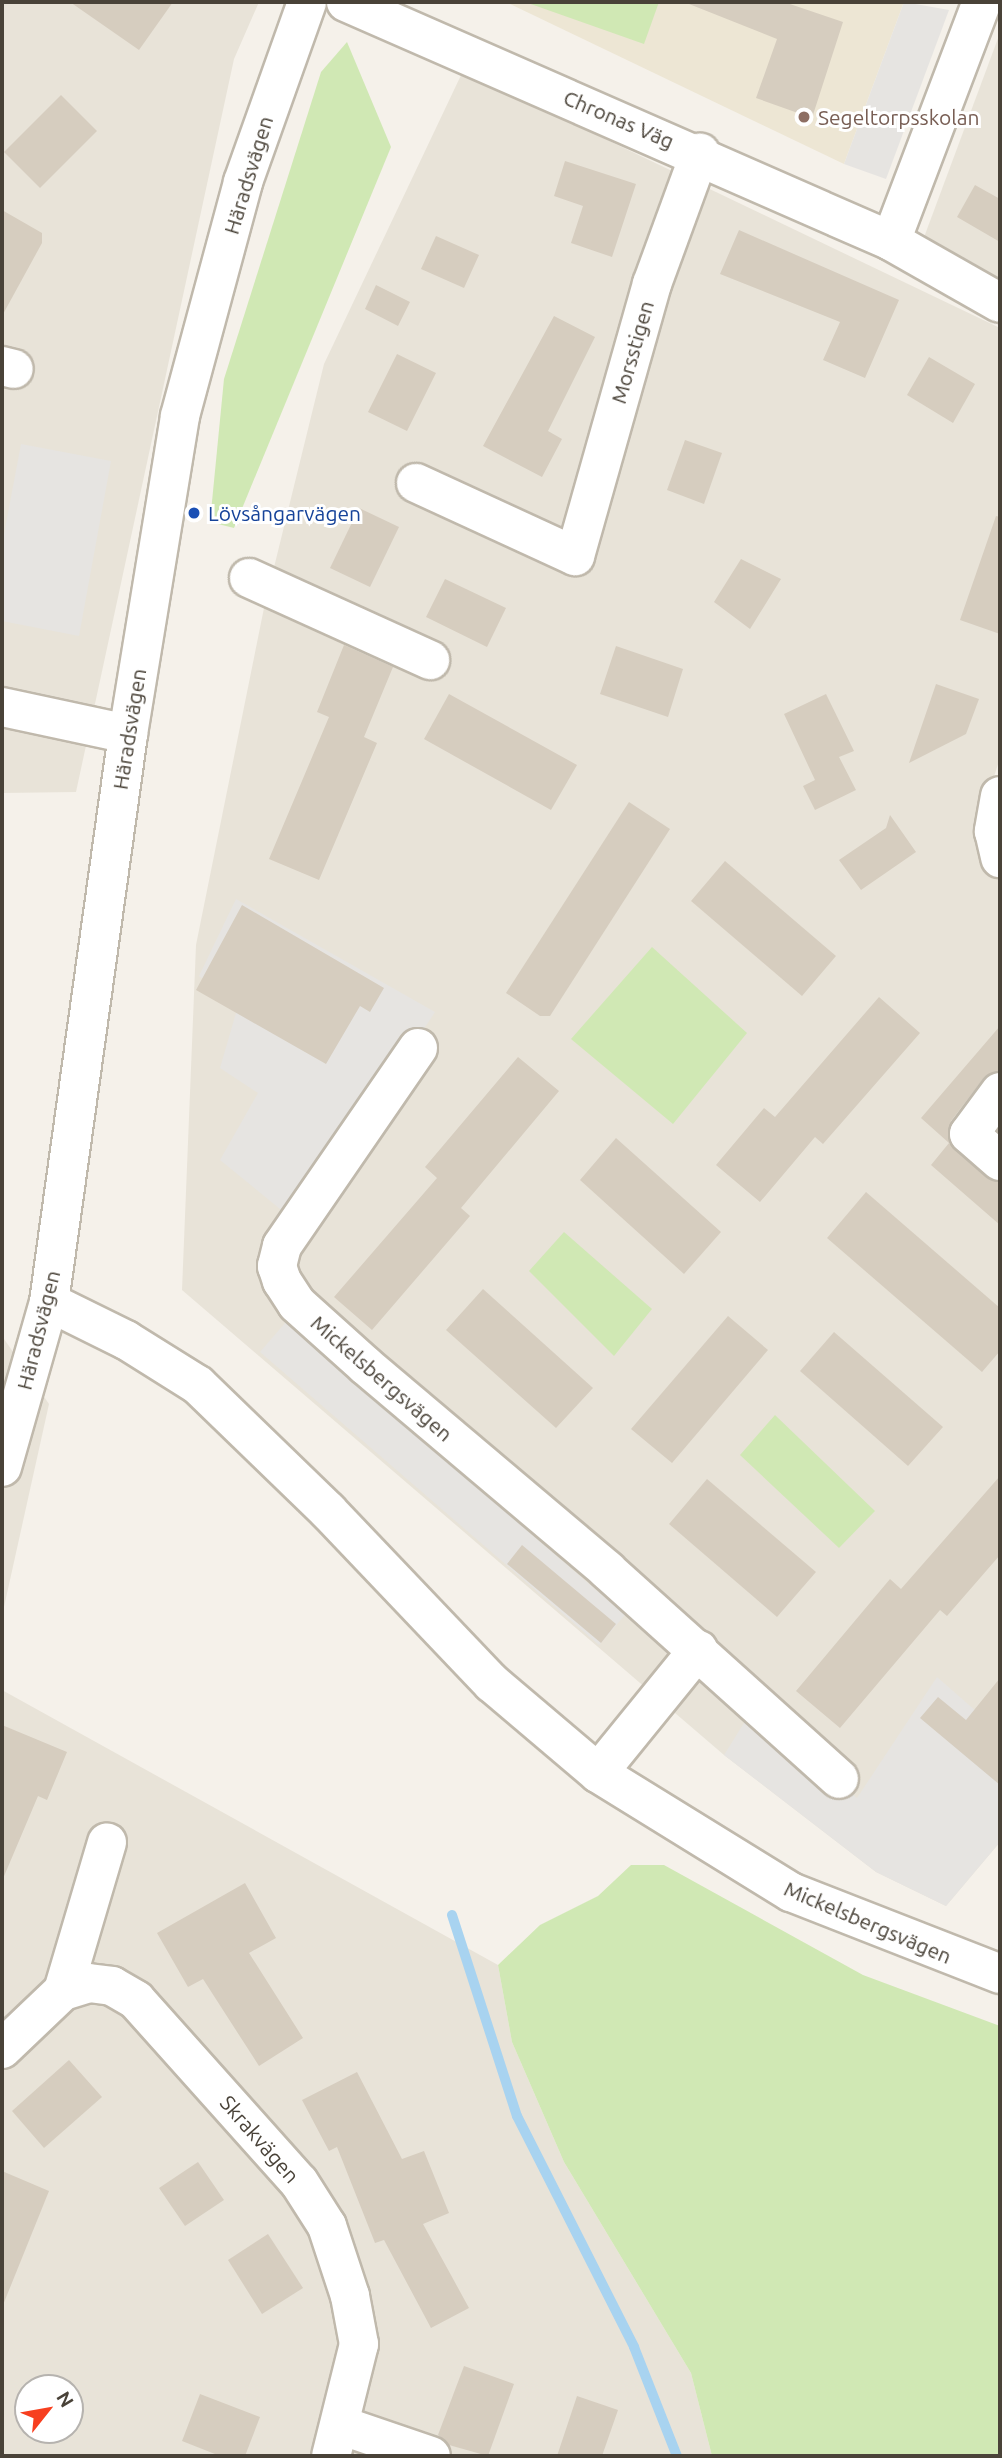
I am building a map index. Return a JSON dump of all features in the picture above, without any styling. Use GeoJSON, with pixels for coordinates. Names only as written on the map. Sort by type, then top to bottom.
{"type":"FeatureCollection","features":[{"type":"Feature","properties":{"kind":"street","name":"Häradsvägen"},"geometry":{"type":"LineString","coordinates":[[2,1467],[48,1302],[128,734],[180,416],[243,182],[307,2]]}},
{"type":"Feature","properties":{"kind":"street","name":"Chronas Väg"},"geometry":{"type":"LineString","coordinates":[[346,2],[700,153],[891,241],[1000,303]]}},
{"type":"Feature","properties":{"kind":"street"},"geometry":{"type":"LineString","coordinates":[[891,241],[982,2]]}},
{"type":"Feature","properties":{"kind":"street","name":"Morsstigen"},"geometry":{"type":"LineString","coordinates":[[416,483],[575,555],[652,284],[700,153]]}},
{"type":"Feature","properties":{"kind":"street"},"geometry":{"type":"LineString","coordinates":[[249,579],[430,660]]}},
{"type":"Feature","properties":{"kind":"street"},"geometry":{"type":"LineString","coordinates":[[2,707],[128,734]]}},
{"type":"Feature","properties":{"kind":"street"},"geometry":{"type":"LineString","coordinates":[[1000,796],[994,831],[1000,858]]}},
{"type":"Feature","properties":{"kind":"street","name":"Mickelsbergsvägen"},"geometry":{"type":"LineString","coordinates":[[418,1048],[282,1246],[278,1266],[282,1281],[297,1304],[366,1366],[698,1650],[839,1779]]}},
{"type":"Feature","properties":{"kind":"street"},"geometry":{"type":"LineString","coordinates":[[1000,1092],[969,1134],[1000,1161]]}},
{"type":"Feature","properties":{"kind":"street","name":"Mickelsbergsvägen"},"geometry":{"type":"LineString","coordinates":[[48,1302],[126,1340],[198,1385],[328,1511],[492,1683],[598,1773],[791,1892],[1000,1975]]}},
{"type":"Feature","properties":{"kind":"street"},"geometry":{"type":"LineString","coordinates":[[598,1773],[698,1650]]}},
{"type":"Feature","properties":{"kind":"street"},"geometry":{"type":"LineString","coordinates":[[2,2049],[63,1991],[107,1842]]}},
{"type":"Feature","properties":{"kind":"street","name":"Skrakvägen"},"geometry":{"type":"LineString","coordinates":[[63,1991],[89,1983],[112,1986],[136,2000],[299,2182],[327,2225],[350,2297],[359,2344],[336,2441]]}},
{"type":"Feature","properties":{"kind":"street"},"geometry":{"type":"LineString","coordinates":[[336,2441],[431,2456]]}},
{"type":"Feature","properties":{"kind":"shaded area"},"geometry":{"type":"Polygon","coordinates":[[[2,2],[259,2],[234,59],[76,792],[2,793],[2,2]]]}},
{"type":"Feature","properties":{"kind":"shaded area","name":"Segeltorpsskolan"},"geometry":{"type":"Polygon","coordinates":[[[506,2],[904,2],[844,164],[506,2]]]}},
{"type":"Feature","properties":{"kind":"shaded area"},"geometry":{"type":"Polygon","coordinates":[[[904,2],[949,10],[886,179],[844,164],[904,2]]]}},
{"type":"Feature","properties":{"kind":"shaded area"},"geometry":{"type":"Polygon","coordinates":[[[1000,33],[1000,284],[923,240],[1000,33]]]}},
{"type":"Feature","properties":{"kind":"shaded area"},"geometry":{"type":"Polygon","coordinates":[[[463,71],[1000,328],[1000,758],[991,786],[1000,794],[1000,1842],[946,1906],[876,1872],[724,1755],[182,1290],[196,945],[264,608],[324,364],[463,71]]]}},
{"type":"Feature","properties":{"kind":"shaded area"},"geometry":{"type":"Polygon","coordinates":[[[21,444],[111,461],[79,636],[2,621],[2,545],[21,444]]]}},
{"type":"Feature","properties":{"kind":"shaded area"},"geometry":{"type":"Polygon","coordinates":[[[236,899],[435,1012],[296,1222],[220,1160],[258,1093],[220,1068],[238,1006],[199,976],[236,899]]]}},
{"type":"Feature","properties":{"kind":"shaded area"},"geometry":{"type":"Polygon","coordinates":[[[286,1322],[625,1615],[599,1645],[260,1352],[286,1322]]]}},
{"type":"Feature","properties":{"kind":"shaded area"},"geometry":{"type":"Polygon","coordinates":[[[2,1336],[49,1404],[2,1616],[2,1336]]]}},
{"type":"Feature","properties":{"kind":"shaded area"},"geometry":{"type":"Polygon","coordinates":[[[937,1677],[1000,1732],[1000,1842],[946,1906],[876,1872],[724,1755],[749,1715],[857,1798],[937,1677]]]}},
{"type":"Feature","properties":{"kind":"shaded area"},"geometry":{"type":"Polygon","coordinates":[[[2,1690],[498,1965],[512,2042],[564,2162],[691,2373],[712,2456],[2,2456],[2,1690]]]}},
{"type":"Feature","properties":{"kind":"green space"},"geometry":{"type":"Polygon","coordinates":[[[525,2],[659,2],[644,44],[525,2]]]}},
{"type":"Feature","properties":{"kind":"green space"},"geometry":{"type":"Polygon","coordinates":[[[347,42],[391,147],[234,528],[210,522],[224,379],[321,72],[347,42]]]}},
{"type":"Feature","properties":{"kind":"green space"},"geometry":{"type":"Polygon","coordinates":[[[652,947],[747,1033],[673,1124],[571,1039],[652,947]]]}},
{"type":"Feature","properties":{"kind":"green space"},"geometry":{"type":"Polygon","coordinates":[[[564,1232],[652,1309],[614,1356],[529,1271],[564,1232]]]}},
{"type":"Feature","properties":{"kind":"green space"},"geometry":{"type":"Polygon","coordinates":[[[775,1415],[875,1511],[839,1548],[740,1455],[775,1415]]]}},
{"type":"Feature","properties":{"kind":"green space"},"geometry":{"type":"Polygon","coordinates":[[[631,1865],[664,1865],[863,1975],[1000,2026],[1000,2456],[712,2456],[691,2373],[564,2162],[512,2042],[498,1965],[540,1925],[598,1896],[631,1865]]]}},
{"type":"Feature","properties":{"kind":"building"},"geometry":{"type":"Polygon","coordinates":[[[70,2],[173,2],[139,50],[70,2]]]}},
{"type":"Feature","properties":{"kind":"building"},"geometry":{"type":"Polygon","coordinates":[[[684,2],[784,2],[843,22],[812,118],[756,98],[777,39],[684,2]]]}},
{"type":"Feature","properties":{"kind":"building"},"geometry":{"type":"Polygon","coordinates":[[[61,95],[97,131],[40,188],[4,152],[61,95]]]}},
{"type":"Feature","properties":{"kind":"building"},"geometry":{"type":"Polygon","coordinates":[[[565,161],[636,184],[612,257],[571,243],[583,206],[554,196],[565,161]]]}},
{"type":"Feature","properties":{"kind":"building"},"geometry":{"type":"Polygon","coordinates":[[[975,185],[1000,199],[1000,242],[957,217],[975,185]]]}},
{"type":"Feature","properties":{"kind":"building"},"geometry":{"type":"Polygon","coordinates":[[[2,210],[42,233],[42,243],[2,316],[2,210]]]}},
{"type":"Feature","properties":{"kind":"building"},"geometry":{"type":"Polygon","coordinates":[[[739,230],[899,300],[865,378],[823,360],[840,322],[720,274],[739,230]]]}},
{"type":"Feature","properties":{"kind":"building"},"geometry":{"type":"Polygon","coordinates":[[[436,236],[479,255],[464,288],[421,269],[436,236]]]}},
{"type":"Feature","properties":{"kind":"building"},"geometry":{"type":"Polygon","coordinates":[[[376,285],[410,302],[398,326],[365,309],[376,285]]]}},
{"type":"Feature","properties":{"kind":"building"},"geometry":{"type":"Polygon","coordinates":[[[554,316],[595,337],[548,431],[562,439],[542,477],[483,446],[554,316]]]}},
{"type":"Feature","properties":{"kind":"building"},"geometry":{"type":"Polygon","coordinates":[[[397,354],[436,373],[407,431],[368,412],[397,354]]]}},
{"type":"Feature","properties":{"kind":"building"},"geometry":{"type":"Polygon","coordinates":[[[929,357],[975,384],[953,423],[907,395],[929,357]]]}},
{"type":"Feature","properties":{"kind":"building"},"geometry":{"type":"Polygon","coordinates":[[[685,440],[722,453],[704,504],[667,490],[685,440]]]}},
{"type":"Feature","properties":{"kind":"building"},"geometry":{"type":"Polygon","coordinates":[[[359,508],[399,527],[370,587],[330,568],[359,508]]]}},
{"type":"Feature","properties":{"kind":"building"},"geometry":{"type":"Polygon","coordinates":[[[996,516],[1000,517],[1000,634],[960,620],[996,516]]]}},
{"type":"Feature","properties":{"kind":"building"},"geometry":{"type":"Polygon","coordinates":[[[741,559],[781,579],[750,629],[714,602],[741,559]]]}},
{"type":"Feature","properties":{"kind":"building"},"geometry":{"type":"Polygon","coordinates":[[[445,579],[506,608],[487,647],[426,617],[445,579]]]}},
{"type":"Feature","properties":{"kind":"building"},"geometry":{"type":"Polygon","coordinates":[[[344,645],[393,667],[364,737],[377,743],[319,880],[269,859],[329,717],[317,712],[344,645]]]}},
{"type":"Feature","properties":{"kind":"building"},"geometry":{"type":"Polygon","coordinates":[[[616,646],[683,669],[668,717],[600,694],[616,646]]]}},
{"type":"Feature","properties":{"kind":"building"},"geometry":{"type":"Polygon","coordinates":[[[936,684],[979,699],[966,734],[909,763],[936,684]]]}},
{"type":"Feature","properties":{"kind":"building"},"geometry":{"type":"Polygon","coordinates":[[[449,694],[577,765],[551,810],[424,739],[449,694]]]}},
{"type":"Feature","properties":{"kind":"building"},"geometry":{"type":"Polygon","coordinates":[[[826,694],[854,751],[839,757],[856,790],[815,810],[803,786],[815,780],[784,714],[826,694]]]}},
{"type":"Feature","properties":{"kind":"building"},"geometry":{"type":"Polygon","coordinates":[[[629,802],[670,829],[550,1016],[540,1016],[506,993],[629,802]]]}},
{"type":"Feature","properties":{"kind":"building"},"geometry":{"type":"Polygon","coordinates":[[[890,815],[916,852],[861,890],[839,860],[886,828],[890,815]]]}},
{"type":"Feature","properties":{"kind":"building"},"geometry":{"type":"Polygon","coordinates":[[[725,861],[836,956],[802,996],[691,901],[725,861]]]}},
{"type":"Feature","properties":{"kind":"building"},"geometry":{"type":"Polygon","coordinates":[[[242,905],[384,988],[370,1012],[360,1006],[326,1064],[196,990],[242,905]]]}},
{"type":"Feature","properties":{"kind":"building"},"geometry":{"type":"Polygon","coordinates":[[[879,997],[920,1033],[823,1144],[815,1137],[760,1202],[716,1165],[764,1108],[775,1117],[879,997]]]}},
{"type":"Feature","properties":{"kind":"building"},"geometry":{"type":"Polygon","coordinates":[[[1000,1026],[1000,1071],[983,1079],[951,1121],[949,1143],[921,1118],[1000,1026]]]}},
{"type":"Feature","properties":{"kind":"building"},"geometry":{"type":"Polygon","coordinates":[[[518,1057],[559,1091],[461,1208],[470,1216],[372,1330],[334,1297],[437,1178],[425,1167],[518,1057]]]}},
{"type":"Feature","properties":{"kind":"building"},"geometry":{"type":"Polygon","coordinates":[[[616,1138],[721,1232],[684,1274],[580,1180],[616,1138]]]}},
{"type":"Feature","properties":{"kind":"building"},"geometry":{"type":"Polygon","coordinates":[[[949,1143],[986,1177],[1000,1182],[1000,1225],[931,1165],[949,1143]]]}},
{"type":"Feature","properties":{"kind":"building"},"geometry":{"type":"Polygon","coordinates":[[[866,1192],[1000,1308],[1000,1351],[982,1372],[827,1238],[866,1192]]]}},
{"type":"Feature","properties":{"kind":"building"},"geometry":{"type":"Polygon","coordinates":[[[483,1289],[593,1388],[556,1428],[446,1330],[483,1289]]]}},
{"type":"Feature","properties":{"kind":"building"},"geometry":{"type":"Polygon","coordinates":[[[728,1316],[768,1350],[672,1463],[631,1429],[728,1316]]]}},
{"type":"Feature","properties":{"kind":"building"},"geometry":{"type":"Polygon","coordinates":[[[834,1332],[943,1427],[908,1466],[800,1371],[834,1332]]]}},
{"type":"Feature","properties":{"kind":"building"},"geometry":{"type":"Polygon","coordinates":[[[1000,1476],[1000,1555],[947,1616],[940,1610],[840,1728],[796,1691],[890,1579],[901,1589],[1000,1476]]]}},
{"type":"Feature","properties":{"kind":"building"},"geometry":{"type":"Polygon","coordinates":[[[707,1479],[816,1572],[777,1617],[669,1524],[707,1479]]]}},
{"type":"Feature","properties":{"kind":"building"},"geometry":{"type":"Polygon","coordinates":[[[522,1545],[616,1624],[601,1643],[507,1564],[522,1545]]]}},
{"type":"Feature","properties":{"kind":"building"},"geometry":{"type":"Polygon","coordinates":[[[1000,1678],[1000,1785],[920,1718],[938,1697],[966,1720],[1000,1678]]]}},
{"type":"Feature","properties":{"kind":"building"},"geometry":{"type":"Polygon","coordinates":[[[2,1725],[67,1752],[47,1800],[38,1796],[2,1881],[2,1725]]]}},
{"type":"Feature","properties":{"kind":"building"},"geometry":{"type":"Polygon","coordinates":[[[245,1883],[276,1938],[249,1953],[303,2038],[259,2066],[203,1979],[188,1987],[157,1933],[245,1883]]]}},
{"type":"Feature","properties":{"kind":"building"},"geometry":{"type":"Polygon","coordinates":[[[69,2060],[102,2097],[44,2148],[12,2111],[69,2060]]]}},
{"type":"Feature","properties":{"kind":"building"},"geometry":{"type":"Polygon","coordinates":[[[357,2072],[402,2159],[424,2151],[449,2213],[423,2224],[469,2308],[431,2328],[384,2240],[375,2243],[337,2147],[329,2151],[302,2100],[357,2072]]]}},
{"type":"Feature","properties":{"kind":"building"},"geometry":{"type":"Polygon","coordinates":[[[198,2162],[224,2200],[185,2226],[159,2188],[198,2162]]]}},
{"type":"Feature","properties":{"kind":"building"},"geometry":{"type":"Polygon","coordinates":[[[2,2171],[49,2191],[3,2305],[2,2305],[2,2171]]]}},
{"type":"Feature","properties":{"kind":"building"},"geometry":{"type":"Polygon","coordinates":[[[268,2234],[303,2288],[262,2314],[228,2260],[268,2234]]]}},
{"type":"Feature","properties":{"kind":"building"},"geometry":{"type":"Polygon","coordinates":[[[464,2366],[514,2384],[488,2456],[449,2445],[438,2435],[464,2366]]]}},
{"type":"Feature","properties":{"kind":"building"},"geometry":{"type":"Polygon","coordinates":[[[200,2394],[260,2417],[245,2456],[220,2456],[182,2441],[200,2394]]]}},
{"type":"Feature","properties":{"kind":"building"},"geometry":{"type":"Polygon","coordinates":[[[577,2396],[618,2410],[602,2456],[557,2456],[577,2396]]]}},
{"type":"Feature","properties":{"kind":"waterway"},"geometry":{"type":"LineString","coordinates":[[452,1915],[517,2116],[634,2347],[677,2456]]}},
{"type":"Feature","properties":{"kind":"place","name":"Segeltorpsskolan"},"geometry":{"type":"Point","coordinates":[804,117]}},
{"type":"Feature","properties":{"kind":"place","name":"Lövsångarvägen"},"geometry":{"type":"Point","coordinates":[194,513]}}]}
